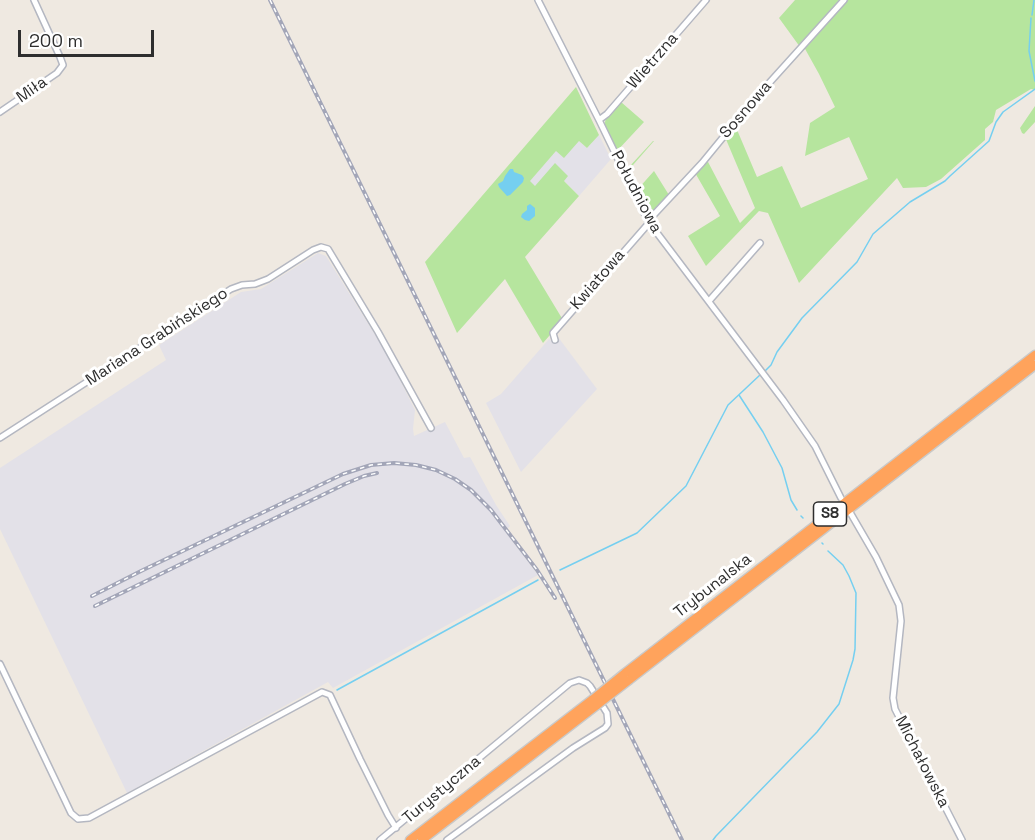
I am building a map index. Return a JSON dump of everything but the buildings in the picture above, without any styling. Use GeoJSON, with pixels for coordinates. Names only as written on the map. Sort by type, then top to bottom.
{"type":"FeatureCollection","features":[{"type":"Feature","properties":{"kind":"highway","name":"Trybunalska"},"geometry":{"type":"LineString","coordinates":[[422,840],[1035,355]]}},
{"type":"Feature","properties":{"kind":"highway","name":"Trybunalska"},"geometry":{"type":"LineString","coordinates":[[627,677],[1035,365]]}},
{"type":"Feature","properties":{"kind":"highway","name":"Trybunalska"},"geometry":{"type":"LineString","coordinates":[[410,840],[595,702]]}},
{"type":"Feature","properties":{"kind":"highway"},"geometry":{"type":"LineString","coordinates":[[430,840],[461,810]]}},
{"type":"Feature","properties":{"kind":"street","name":"Miła"},"geometry":{"type":"LineString","coordinates":[[0,112],[57,73],[63,65],[34,0]]}},
{"type":"Feature","properties":{"kind":"street","name":"Południowa"},"geometry":{"type":"LineString","coordinates":[[538,0],[649,222],[815,446],[841,498]]}},
{"type":"Feature","properties":{"kind":"street","name":"Wietrzna"},"geometry":{"type":"LineString","coordinates":[[599,120],[607,114],[706,0]]}},
{"type":"Feature","properties":{"kind":"street","name":"Sosnowa"},"geometry":{"type":"LineString","coordinates":[[649,222],[752,102],[844,0]]}},
{"type":"Feature","properties":{"kind":"street","name":"Kwiatowa"},"geometry":{"type":"LineString","coordinates":[[555,340],[553,333],[649,222]]}},
{"type":"Feature","properties":{"kind":"street"},"geometry":{"type":"LineString","coordinates":[[709,301],[760,243]]}},
{"type":"Feature","properties":{"kind":"street","name":"Mariana Grabińskiego"},"geometry":{"type":"LineString","coordinates":[[0,438],[231,289],[268,279],[321,247],[328,249],[378,332],[431,428]]}},
{"type":"Feature","properties":{"kind":"street","name":"Michałowska"},"geometry":{"type":"LineString","coordinates":[[851,514],[876,557],[899,604],[901,621],[893,698],[895,709],[962,840]]}},
{"type":"Feature","properties":{"kind":"street","name":"Turystyczna"},"geometry":{"type":"LineString","coordinates":[[0,664],[71,813],[78,819],[88,818],[322,692],[330,695],[396,828],[570,683],[579,680],[590,686],[607,713],[608,724],[605,728],[573,748],[447,840]]}},
{"type":"Feature","properties":{"kind":"street"},"geometry":{"type":"LineString","coordinates":[[380,840],[396,828]]}},
{"type":"Feature","properties":{"kind":"shaded area"},"geometry":{"type":"Polygon","coordinates":[[[599,135],[611,159],[579,196],[564,181],[535,187],[529,181],[556,151],[579,141],[587,148],[599,135]]]}},
{"type":"Feature","properties":{"kind":"shaded area"},"geometry":{"type":"Polygon","coordinates":[[[318,253],[326,256],[387,354],[415,410],[414,436],[445,422],[464,458],[470,457],[510,526],[505,531],[538,575],[333,688],[328,682],[127,793],[0,529],[0,468],[166,360],[159,345],[241,292],[261,289],[318,253]]]}},
{"type":"Feature","properties":{"kind":"shaded area"},"geometry":{"type":"Polygon","coordinates":[[[558,337],[597,389],[521,472],[486,403],[501,394],[549,339],[553,342],[558,337]]]}},
{"type":"Feature","properties":{"kind":"green space"},"geometry":{"type":"Polygon","coordinates":[[[795,0],[842,0],[800,47],[779,18],[795,0]]]}},
{"type":"Feature","properties":{"kind":"green space"},"geometry":{"type":"Polygon","coordinates":[[[846,0],[1035,0],[1035,90],[1031,89],[996,110],[993,122],[985,129],[985,140],[941,179],[926,187],[903,188],[897,178],[799,283],[768,213],[759,211],[706,266],[688,236],[720,216],[694,171],[707,160],[740,223],[755,208],[725,137],[735,125],[757,177],[782,166],[801,208],[868,179],[849,137],[805,156],[810,123],[835,107],[804,47],[846,0]]]}},
{"type":"Feature","properties":{"kind":"green space"},"geometry":{"type":"Polygon","coordinates":[[[576,87],[599,135],[587,148],[579,141],[564,158],[556,151],[530,181],[535,186],[555,163],[568,176],[564,181],[579,196],[525,257],[563,320],[543,343],[505,279],[457,333],[425,262],[576,87]]]}},
{"type":"Feature","properties":{"kind":"green space"},"geometry":{"type":"Polygon","coordinates":[[[621,102],[644,122],[617,151],[625,167],[629,167],[654,141],[626,173],[604,126],[606,118],[621,102]]]}},
{"type":"Feature","properties":{"kind":"green space"},"geometry":{"type":"Polygon","coordinates":[[[1035,106],[1035,122],[1024,134],[1020,128],[1035,106]]]}},
{"type":"Feature","properties":{"kind":"green space"},"geometry":{"type":"Polygon","coordinates":[[[654,171],[669,195],[649,215],[628,176],[630,175],[637,190],[654,171]]]}},
{"type":"Feature","properties":{"kind":"water"},"geometry":{"type":"Polygon","coordinates":[[[510,169],[524,178],[523,182],[507,196],[498,184],[503,181],[510,169]]]}},
{"type":"Feature","properties":{"kind":"water"},"geometry":{"type":"Polygon","coordinates":[[[530,204],[535,208],[535,216],[529,221],[521,217],[530,204]]]}},
{"type":"Feature","properties":{"kind":"waterway"},"geometry":{"type":"LineString","coordinates":[[1032,15],[1034,0]]}},
{"type":"Feature","properties":{"kind":"waterway"},"geometry":{"type":"LineString","coordinates":[[1031,18],[1029,51],[1035,81]]}},
{"type":"Feature","properties":{"kind":"waterway"},"geometry":{"type":"LineString","coordinates":[[765,371],[802,318],[857,262],[873,234],[910,202],[945,181],[989,141],[996,122],[1003,112],[1035,89]]}},
{"type":"Feature","properties":{"kind":"waterway"},"geometry":{"type":"LineString","coordinates":[[560,570],[637,533],[686,486],[728,405],[761,374]]}},
{"type":"Feature","properties":{"kind":"waterway"},"geometry":{"type":"LineString","coordinates":[[739,395],[763,432],[782,468],[791,500],[797,510]]}},
{"type":"Feature","properties":{"kind":"waterway"},"geometry":{"type":"LineString","coordinates":[[713,840],[817,732],[839,704],[855,649],[856,593],[843,565],[828,551]]}},
{"type":"Feature","properties":{"kind":"waterway"},"geometry":{"type":"LineString","coordinates":[[337,690],[538,580]]}},
{"type":"Feature","properties":{"kind":"railway"},"geometry":{"type":"LineString","coordinates":[[270,0],[682,840]]}},
{"type":"Feature","properties":{"kind":"railway"},"geometry":{"type":"LineString","coordinates":[[92,596],[343,474],[371,465],[394,463],[436,470],[471,490],[491,510],[537,570],[555,598]]}},
{"type":"Feature","properties":{"kind":"railway"},"geometry":{"type":"LineString","coordinates":[[95,606],[345,484],[377,473]]}}]}
